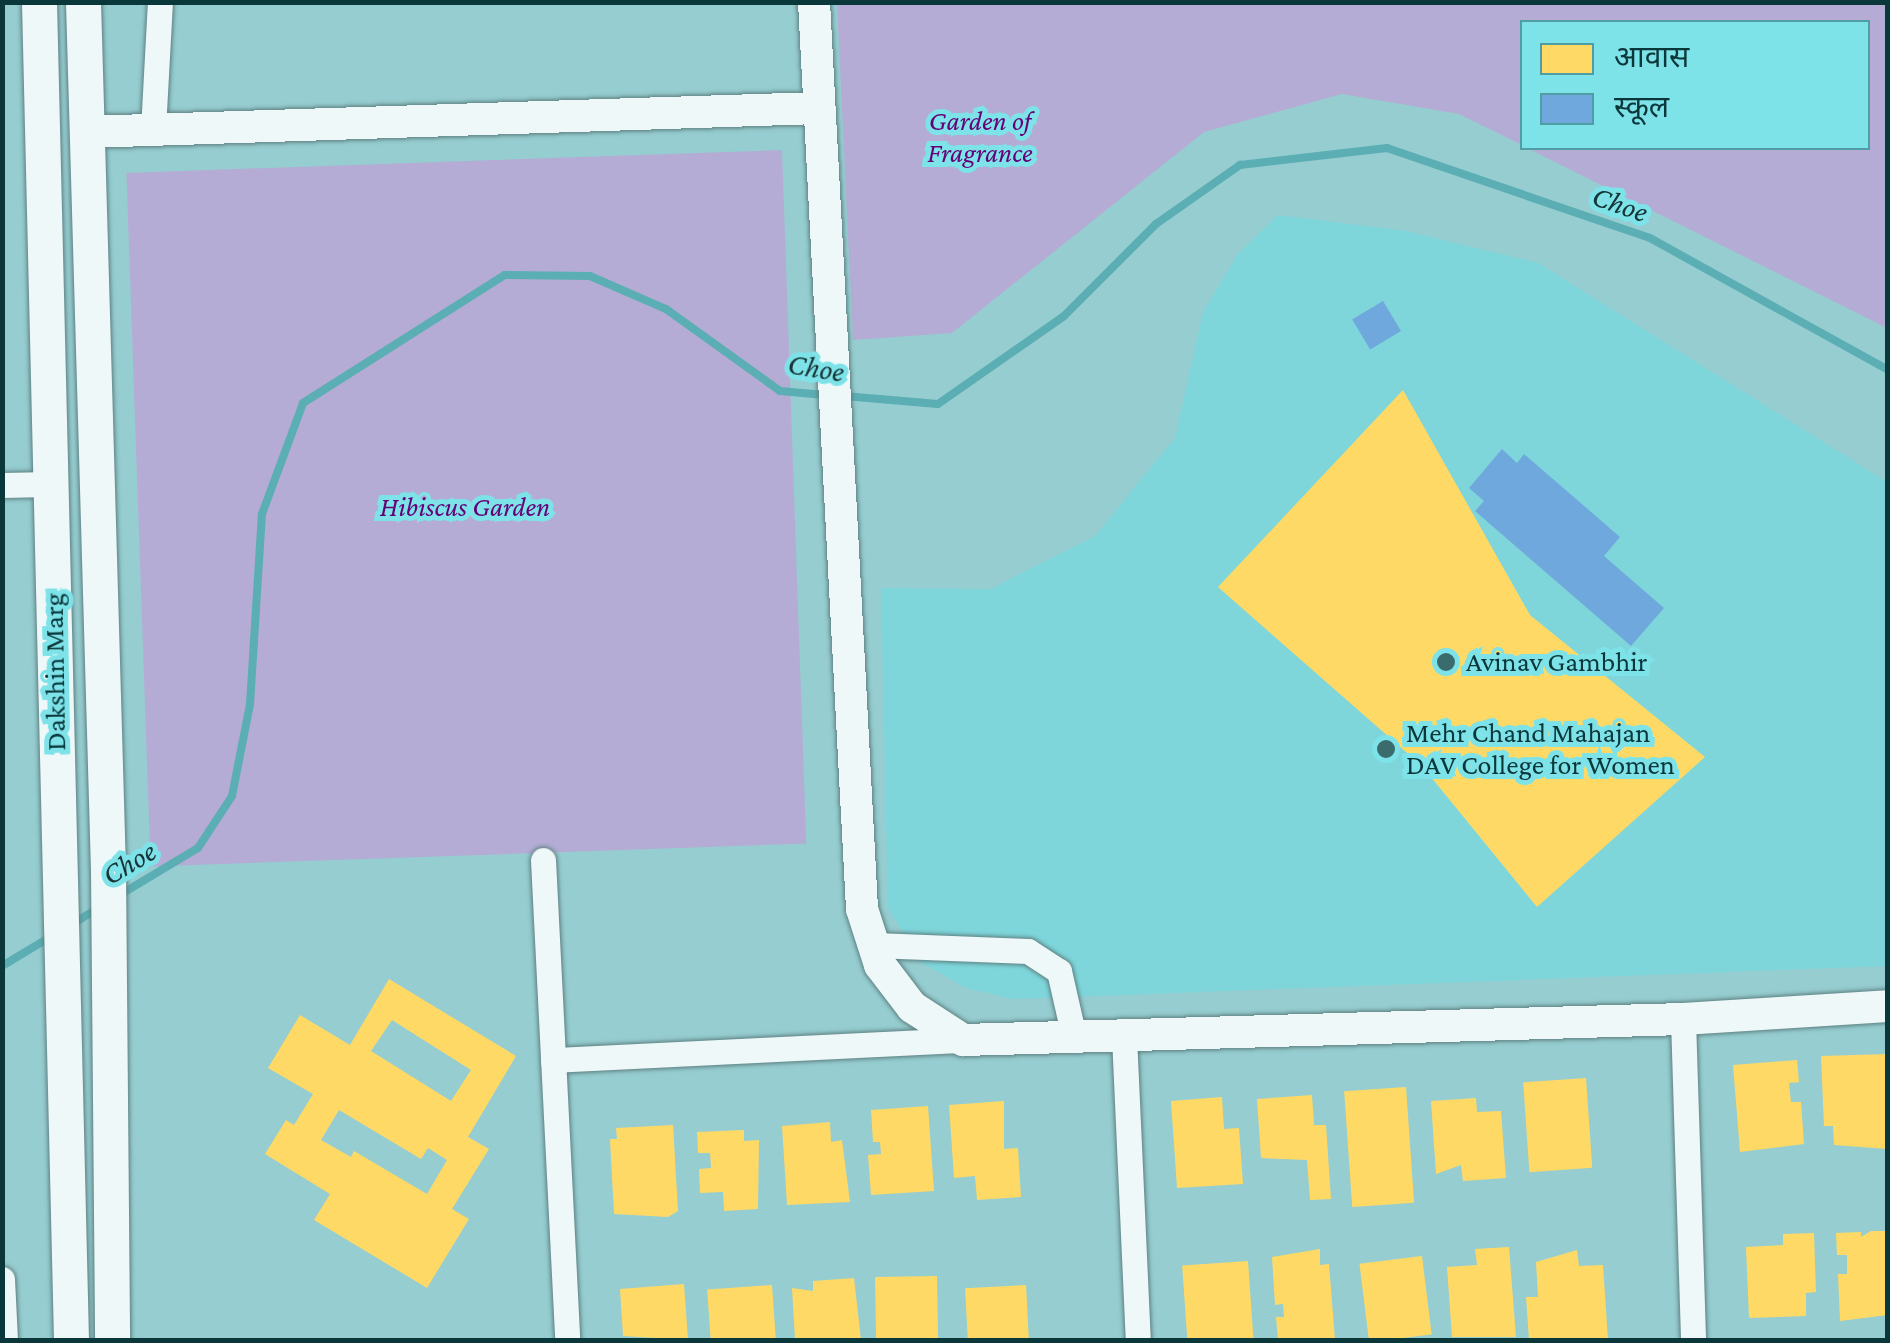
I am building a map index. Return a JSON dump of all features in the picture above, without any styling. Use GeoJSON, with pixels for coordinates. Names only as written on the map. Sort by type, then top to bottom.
{"type":"FeatureCollection","features":[{"type":"Feature","properties":{"kind":"main road","name":"Dakshin Marg"},"geometry":{"type":"LineString","coordinates":[[39,2],[71,1340]]}},
{"type":"Feature","properties":{"kind":"main road","name":"Dakshin Marg"},"geometry":{"type":"LineString","coordinates":[[83,2],[108,869],[112,1340]]}},
{"type":"Feature","properties":{"kind":"street"},"geometry":{"type":"LineString","coordinates":[[153,130],[160,2]]}},
{"type":"Feature","properties":{"kind":"street"},"geometry":{"type":"LineString","coordinates":[[814,2],[862,909],[874,946],[912,1007],[964,1040]]}},
{"type":"Feature","properties":{"kind":"street"},"geometry":{"type":"LineString","coordinates":[[87,132],[819,108]]}},
{"type":"Feature","properties":{"kind":"street"},"geometry":{"type":"LineString","coordinates":[[2,486],[50,484]]}},
{"type":"Feature","properties":{"kind":"street"},"geometry":{"type":"LineString","coordinates":[[542,860],[567,1340]]}},
{"type":"Feature","properties":{"kind":"street"},"geometry":{"type":"LineString","coordinates":[[874,946],[1028,950],[1059,971],[1074,1037]]}},
{"type":"Feature","properties":{"kind":"street"},"geometry":{"type":"LineString","coordinates":[[554,1060],[964,1040],[1683,1019],[1888,1006]]}},
{"type":"Feature","properties":{"kind":"street"},"geometry":{"type":"LineString","coordinates":[[1683,1019],[1693,1340]]}},
{"type":"Feature","properties":{"kind":"street"},"geometry":{"type":"LineString","coordinates":[[1124,1036],[1138,1340]]}},
{"type":"Feature","properties":{"kind":"street"},"geometry":{"type":"LineString","coordinates":[[2,1280],[6,1340]]}},
{"type":"Feature","properties":{"kind":"shaded area","name":"Mehr Chand Mahajan DAV College for Women"},"geometry":{"type":"Polygon","coordinates":[[[1278,215],[1406,231],[1538,263],[1887,482],[1887,966],[1013,999],[966,988],[921,962],[888,908],[881,588],[991,589],[1095,536],[1175,438],[1203,312],[1238,254],[1278,215]]]}},
{"type":"Feature","properties":{"kind":"green space","name":"Garden of Fragrance"},"geometry":{"type":"Polygon","coordinates":[[[837,3],[1887,3],[1887,328],[1531,150],[1870,150],[1870,20],[1520,20],[1520,144],[1459,114],[1342,94],[1204,132],[952,333],[853,340],[837,3]]]}},
{"type":"Feature","properties":{"kind":"green space","name":"Hibiscus Garden"},"geometry":{"type":"Polygon","coordinates":[[[782,150],[806,844],[151,866],[126,173],[782,150]]]}},
{"type":"Feature","properties":{"kind":"building: आवास","name":"Avinav Gambhir"},"geometry":{"type":"Polygon","coordinates":[[[1403,390],[1530,615],[1705,757],[1537,907],[1422,766],[1218,587],[1403,390]]]}},
{"type":"Feature","properties":{"kind":"building: आवास"},"geometry":{"type":"Polygon","coordinates":[[[389,979],[516,1056],[468,1137],[489,1149],[452,1209],[469,1219],[427,1288],[314,1220],[330,1194],[265,1154],[286,1120],[294,1125],[313,1094],[268,1068],[300,1015],[350,1045],[389,979]],[[392,1020],[371,1051],[451,1101],[471,1070],[392,1020]],[[339,1110],[321,1140],[351,1157],[354,1151],[427,1194],[447,1160],[428,1148],[421,1159],[339,1110]]]}},
{"type":"Feature","properties":{"kind":"building: आवास"},"geometry":{"type":"Polygon","coordinates":[[[1888,1054],[1888,1149],[1834,1145],[1833,1126],[1824,1126],[1821,1056],[1888,1054]]]}},
{"type":"Feature","properties":{"kind":"building: आवास"},"geometry":{"type":"Polygon","coordinates":[[[1797,1060],[1799,1082],[1789,1083],[1791,1102],[1801,1102],[1804,1144],[1740,1152],[1733,1065],[1797,1060]]]}},
{"type":"Feature","properties":{"kind":"building: आवास"},"geometry":{"type":"Polygon","coordinates":[[[1586,1078],[1592,1168],[1529,1172],[1523,1082],[1586,1078]]]}},
{"type":"Feature","properties":{"kind":"building: आवास"},"geometry":{"type":"Polygon","coordinates":[[[1406,1087],[1414,1203],[1352,1207],[1344,1091],[1406,1087]]]}},
{"type":"Feature","properties":{"kind":"building: आवास"},"geometry":{"type":"Polygon","coordinates":[[[1312,1095],[1314,1125],[1326,1125],[1331,1199],[1310,1200],[1307,1160],[1261,1158],[1257,1099],[1312,1095]]]}},
{"type":"Feature","properties":{"kind":"building: आवास"},"geometry":{"type":"Polygon","coordinates":[[[1222,1097],[1224,1129],[1239,1128],[1243,1184],[1177,1188],[1171,1101],[1222,1097]]]}},
{"type":"Feature","properties":{"kind":"building: आवास"},"geometry":{"type":"Polygon","coordinates":[[[1476,1098],[1477,1112],[1501,1111],[1506,1178],[1463,1181],[1461,1165],[1436,1174],[1431,1101],[1476,1098]]]}},
{"type":"Feature","properties":{"kind":"building: आवास"},"geometry":{"type":"Polygon","coordinates":[[[1004,1101],[1004,1149],[1018,1148],[1021,1197],[977,1200],[975,1176],[954,1178],[949,1105],[1004,1101]]]}},
{"type":"Feature","properties":{"kind":"building: आवास"},"geometry":{"type":"Polygon","coordinates":[[[928,1106],[934,1191],[871,1195],[868,1155],[881,1154],[880,1142],[873,1142],[871,1110],[928,1106]]]}},
{"type":"Feature","properties":{"kind":"building: आवास"},"geometry":{"type":"Polygon","coordinates":[[[830,1122],[831,1142],[842,1140],[850,1202],[787,1205],[782,1126],[830,1122]]]}},
{"type":"Feature","properties":{"kind":"building: आवास"},"geometry":{"type":"Polygon","coordinates":[[[673,1125],[678,1211],[668,1217],[614,1214],[610,1139],[617,1139],[616,1128],[673,1125]]]}},
{"type":"Feature","properties":{"kind":"building: आवास"},"geometry":{"type":"Polygon","coordinates":[[[744,1130],[744,1141],[759,1140],[758,1209],[724,1211],[723,1192],[700,1193],[699,1169],[711,1168],[710,1153],[698,1153],[697,1132],[744,1130]]]}},
{"type":"Feature","properties":{"kind":"building: आवास"},"geometry":{"type":"Polygon","coordinates":[[[1871,1231],[1888,1231],[1888,1315],[1840,1321],[1838,1274],[1847,1274],[1847,1255],[1837,1255],[1836,1233],[1861,1232],[1861,1237],[1871,1231]]]}},
{"type":"Feature","properties":{"kind":"building: आवास"},"geometry":{"type":"Polygon","coordinates":[[[1814,1233],[1816,1292],[1806,1293],[1806,1316],[1749,1318],[1746,1247],[1783,1245],[1783,1234],[1814,1233]]]}},
{"type":"Feature","properties":{"kind":"building: आवास"},"geometry":{"type":"Polygon","coordinates":[[[1509,1247],[1516,1337],[1452,1337],[1447,1267],[1477,1265],[1475,1249],[1509,1247]]]}},
{"type":"Feature","properties":{"kind":"building: आवास"},"geometry":{"type":"Polygon","coordinates":[[[1320,1249],[1320,1265],[1329,1264],[1335,1340],[1278,1340],[1276,1317],[1284,1317],[1283,1304],[1275,1305],[1272,1257],[1320,1249]]]}},
{"type":"Feature","properties":{"kind":"building: आवास"},"geometry":{"type":"Polygon","coordinates":[[[1577,1250],[1579,1266],[1603,1265],[1608,1340],[1529,1340],[1526,1297],[1538,1297],[1536,1262],[1577,1250]]]}},
{"type":"Feature","properties":{"kind":"building: आवास"},"geometry":{"type":"Polygon","coordinates":[[[1422,1256],[1432,1334],[1369,1340],[1359,1264],[1422,1256]]]}},
{"type":"Feature","properties":{"kind":"building: आवास"},"geometry":{"type":"Polygon","coordinates":[[[1248,1261],[1254,1340],[1187,1340],[1182,1266],[1248,1261]]]}},
{"type":"Feature","properties":{"kind":"building: आवास"},"geometry":{"type":"Polygon","coordinates":[[[937,1276],[938,1340],[876,1340],[875,1277],[937,1276]]]}},
{"type":"Feature","properties":{"kind":"building: आवास"},"geometry":{"type":"Polygon","coordinates":[[[854,1278],[861,1340],[795,1340],[792,1288],[813,1291],[813,1281],[854,1278]]]}},
{"type":"Feature","properties":{"kind":"building: आवास"},"geometry":{"type":"Polygon","coordinates":[[[684,1284],[688,1340],[623,1336],[620,1289],[684,1284]]]}},
{"type":"Feature","properties":{"kind":"building: आवास"},"geometry":{"type":"Polygon","coordinates":[[[772,1285],[776,1340],[711,1340],[707,1290],[772,1285]]]}},
{"type":"Feature","properties":{"kind":"building: आवास"},"geometry":{"type":"Polygon","coordinates":[[[1026,1285],[1029,1340],[968,1340],[965,1288],[1026,1285]]]}},
{"type":"Feature","properties":{"kind":"building: स्कूल"},"geometry":{"type":"Polygon","coordinates":[[[1383,301],[1401,331],[1370,350],[1352,320],[1383,301]]]}},
{"type":"Feature","properties":{"kind":"building: स्कूल"},"geometry":{"type":"Polygon","coordinates":[[[1502,449],[1517,463],[1524,454],[1620,537],[1604,556],[1664,608],[1631,646],[1475,511],[1484,501],[1469,488],[1502,449]]]}},
{"type":"Feature","properties":{"kind":"waterway","name":"Choe"},"geometry":{"type":"LineString","coordinates":[[844,396],[938,404],[1064,316],[1156,224],[1240,165],[1387,148],[1650,238],[1888,370]]}},
{"type":"Feature","properties":{"kind":"waterway","name":"Choe"},"geometry":{"type":"LineString","coordinates":[[118,896],[198,848],[232,796],[250,704],[262,514],[303,403],[505,275],[590,276],[666,309],[780,391],[825,395]]}},
{"type":"Feature","properties":{"kind":"waterway","name":"Choe"},"geometry":{"type":"LineString","coordinates":[[71,925],[97,909]]}},
{"type":"Feature","properties":{"kind":"waterway","name":"Choe"},"geometry":{"type":"LineString","coordinates":[[2,966],[50,937]]}},
{"type":"Feature","properties":{"kind":"place","name":"Avinav Gambhir"},"geometry":{"type":"Point","coordinates":[1446,662]}},
{"type":"Feature","properties":{"kind":"place","name":"Mehr Chand Mahajan DAV College for Women"},"geometry":{"type":"Point","coordinates":[1386,749]}}]}
